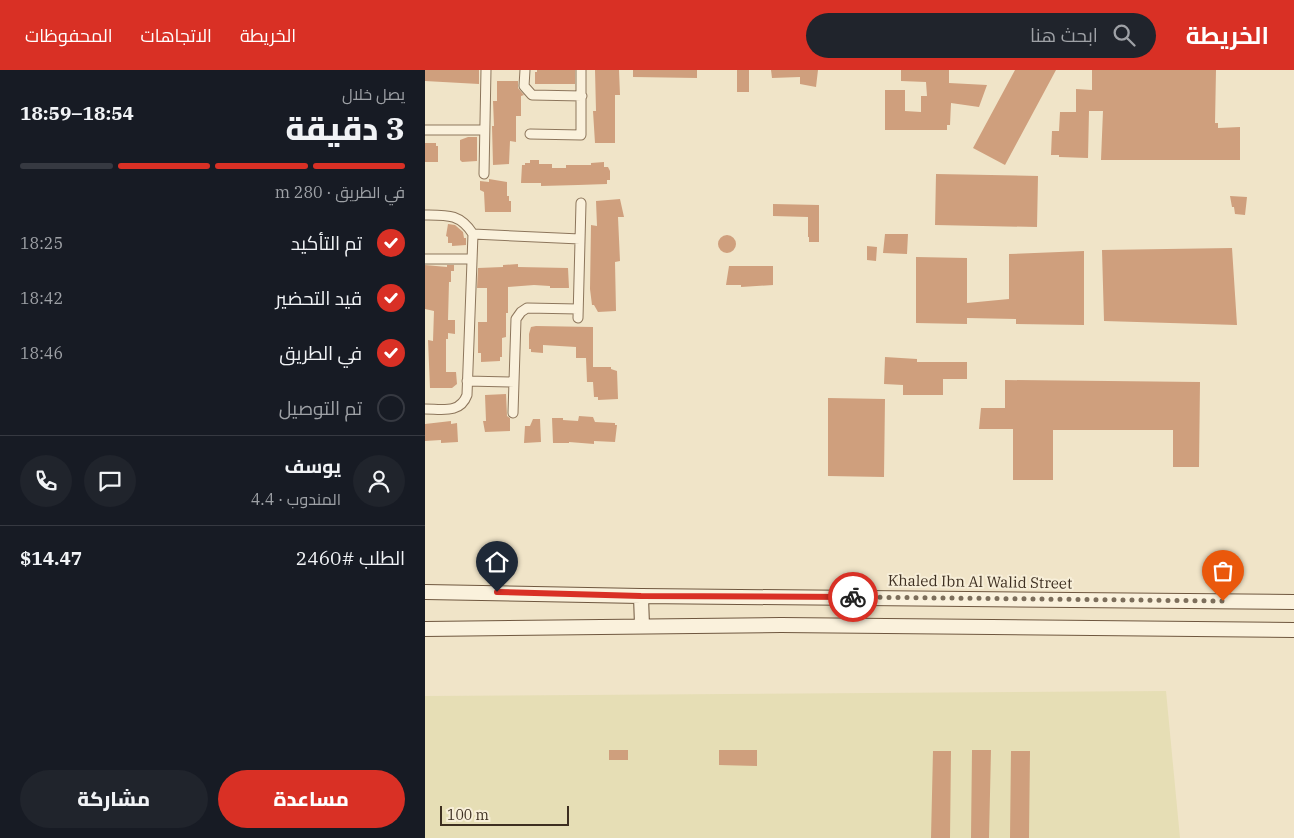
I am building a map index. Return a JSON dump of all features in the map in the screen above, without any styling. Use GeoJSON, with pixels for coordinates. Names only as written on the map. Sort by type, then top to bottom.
{"type":"FeatureCollection","features":[{"type":"Feature","properties":{"kind":"main road","name":"Khaled Ibn Al Walid Street"},"geometry":{"type":"LineString","coordinates":[[425,592],[641,596],[1294,602]]}},
{"type":"Feature","properties":{"kind":"main road"},"geometry":{"type":"LineString","coordinates":[[641,596],[642,626]]}},
{"type":"Feature","properties":{"kind":"main road"},"geometry":{"type":"LineString","coordinates":[[425,629],[791,625],[1294,630]]}},
{"type":"Feature","properties":{"kind":"street"},"geometry":{"type":"LineString","coordinates":[[483,174],[486,70]]}},
{"type":"Feature","properties":{"kind":"street"},"geometry":{"type":"LineString","coordinates":[[525,70],[525,86],[532,94],[582,96]]}},
{"type":"Feature","properties":{"kind":"street"},"geometry":{"type":"LineString","coordinates":[[530,134],[581,135],[581,70]]}},
{"type":"Feature","properties":{"kind":"street"},"geometry":{"type":"LineString","coordinates":[[425,130],[485,130]]}},
{"type":"Feature","properties":{"kind":"street"},"geometry":{"type":"LineString","coordinates":[[513,413],[516,319],[527,308],[578,313],[581,203]]}},
{"type":"Feature","properties":{"kind":"street"},"geometry":{"type":"LineString","coordinates":[[425,215],[445,215],[457,218],[466,224],[473,234],[467,395],[461,406],[455,409],[425,409]]}},
{"type":"Feature","properties":{"kind":"street"},"geometry":{"type":"LineString","coordinates":[[473,234],[580,239]]}},
{"type":"Feature","properties":{"kind":"street"},"geometry":{"type":"LineString","coordinates":[[425,259],[472,259]]}},
{"type":"Feature","properties":{"kind":"street"},"geometry":{"type":"LineString","coordinates":[[467,381],[514,382]]}},
{"type":"Feature","properties":{"kind":"shaded area"},"geometry":{"type":"Polygon","coordinates":[[[1166,691],[1180,838],[425,838],[425,696],[1166,691]]]}},
{"type":"Feature","properties":{"kind":"building"},"geometry":{"type":"Polygon","coordinates":[[[425,70],[479,70],[479,84],[425,81],[425,70]]]}},
{"type":"Feature","properties":{"kind":"building"},"geometry":{"type":"Polygon","coordinates":[[[537,70],[575,70],[575,84],[535,84],[535,72],[537,70]]]}},
{"type":"Feature","properties":{"kind":"building"},"geometry":{"type":"Polygon","coordinates":[[[595,70],[619,70],[620,95],[615,95],[615,143],[595,143],[593,111],[596,111],[595,70]]]}},
{"type":"Feature","properties":{"kind":"building"},"geometry":{"type":"Polygon","coordinates":[[[633,70],[697,70],[697,78],[633,77],[633,70]]]}},
{"type":"Feature","properties":{"kind":"building"},"geometry":{"type":"Polygon","coordinates":[[[737,70],[749,70],[749,92],[737,92],[737,70]]]}},
{"type":"Feature","properties":{"kind":"building"},"geometry":{"type":"Polygon","coordinates":[[[771,70],[818,70],[816,87],[800,84],[800,77],[772,78],[771,70]]]}},
{"type":"Feature","properties":{"kind":"building"},"geometry":{"type":"Polygon","coordinates":[[[901,70],[949,70],[949,83],[987,85],[979,107],[951,103],[950,125],[947,125],[947,130],[885,130],[885,90],[905,90],[905,111],[921,112],[921,96],[927,96],[926,82],[901,81],[901,70]]]}},
{"type":"Feature","properties":{"kind":"building"},"geometry":{"type":"Polygon","coordinates":[[[1015,70],[1056,70],[1005,165],[973,148],[1015,70]]]}},
{"type":"Feature","properties":{"kind":"building"},"geometry":{"type":"Polygon","coordinates":[[[1092,70],[1216,70],[1215,123],[1218,123],[1218,128],[1240,127],[1240,160],[1101,160],[1103,111],[1089,111],[1088,158],[1051,155],[1052,131],[1059,131],[1060,112],[1076,112],[1076,89],[1092,90],[1092,70]]]}},
{"type":"Feature","properties":{"kind":"building"},"geometry":{"type":"Polygon","coordinates":[[[497,81],[518,81],[518,88],[524,95],[521,96],[521,116],[516,116],[516,142],[510,141],[509,164],[493,165],[493,101],[497,101],[497,81]]]}},
{"type":"Feature","properties":{"kind":"building"},"geometry":{"type":"Polygon","coordinates":[[[468,137],[477,137],[477,161],[462,162],[460,160],[460,140],[468,137]]]}},
{"type":"Feature","properties":{"kind":"building"},"geometry":{"type":"Polygon","coordinates":[[[425,143],[436,143],[436,146],[438,146],[438,162],[425,162],[425,143]]]}},
{"type":"Feature","properties":{"kind":"building"},"geometry":{"type":"Polygon","coordinates":[[[530,160],[539,160],[539,164],[552,164],[552,168],[566,168],[566,165],[591,165],[591,163],[604,162],[604,167],[608,167],[610,171],[610,180],[607,180],[607,184],[578,185],[541,186],[541,183],[521,183],[522,165],[530,163],[530,160]]]}},
{"type":"Feature","properties":{"kind":"building"},"geometry":{"type":"Polygon","coordinates":[[[936,174],[1038,176],[1037,227],[935,225],[936,174]]]}},
{"type":"Feature","properties":{"kind":"building"},"geometry":{"type":"Polygon","coordinates":[[[489,179],[507,182],[507,196],[509,196],[509,201],[511,201],[511,212],[485,212],[484,192],[480,190],[480,181],[489,182],[489,179]]]}},
{"type":"Feature","properties":{"kind":"building"},"geometry":{"type":"Polygon","coordinates":[[[1230,196],[1247,197],[1245,215],[1235,214],[1230,196]]]}},
{"type":"Feature","properties":{"kind":"building"},"geometry":{"type":"Polygon","coordinates":[[[620,199],[624,217],[618,217],[620,261],[615,262],[616,311],[598,312],[594,305],[592,305],[590,289],[591,225],[597,226],[596,201],[620,199]]]}},
{"type":"Feature","properties":{"kind":"building"},"geometry":{"type":"Polygon","coordinates":[[[773,204],[819,205],[819,242],[809,242],[808,217],[773,216],[773,204]]]}},
{"type":"Feature","properties":{"kind":"building"},"geometry":{"type":"Polygon","coordinates":[[[448,224],[455,225],[463,232],[464,238],[466,238],[466,245],[452,246],[452,243],[448,243],[448,237],[446,236],[448,224]]]}},
{"type":"Feature","properties":{"kind":"building"},"geometry":{"type":"Polygon","coordinates":[[[885,234],[908,234],[907,254],[883,253],[885,234]]]}},
{"type":"Feature","properties":{"kind":"building"},"geometry":{"type":"Polygon","coordinates":[[[727,235],[733,238],[736,244],[733,250],[727,253],[721,250],[718,244],[721,238],[727,235]]]}},
{"type":"Feature","properties":{"kind":"building"},"geometry":{"type":"Polygon","coordinates":[[[867,246],[877,247],[876,261],[867,260],[867,246]]]}},
{"type":"Feature","properties":{"kind":"building"},"geometry":{"type":"Polygon","coordinates":[[[1232,248],[1237,325],[1104,321],[1102,250],[1232,248]]]}},
{"type":"Feature","properties":{"kind":"building"},"geometry":{"type":"Polygon","coordinates":[[[1084,251],[1084,325],[1016,324],[1016,319],[967,318],[967,324],[916,323],[916,257],[967,258],[967,303],[1009,299],[1009,254],[1084,251]]]}},
{"type":"Feature","properties":{"kind":"building"},"geometry":{"type":"Polygon","coordinates":[[[518,264],[518,267],[568,268],[569,288],[550,288],[550,286],[534,285],[508,287],[506,337],[502,338],[502,357],[500,357],[500,361],[481,362],[481,353],[478,353],[478,322],[487,322],[487,288],[477,288],[478,268],[518,264]]]}},
{"type":"Feature","properties":{"kind":"building"},"geometry":{"type":"Polygon","coordinates":[[[425,265],[447,267],[447,265],[454,265],[454,271],[451,271],[451,282],[449,282],[448,320],[455,320],[455,334],[448,333],[448,339],[446,339],[446,372],[456,372],[457,384],[452,388],[430,388],[428,340],[433,341],[434,311],[425,309],[425,265]]]}},
{"type":"Feature","properties":{"kind":"building"},"geometry":{"type":"Polygon","coordinates":[[[729,266],[773,266],[773,285],[741,287],[741,285],[726,285],[729,266]]]}},
{"type":"Feature","properties":{"kind":"building"},"geometry":{"type":"Polygon","coordinates":[[[531,327],[593,327],[593,367],[611,367],[611,369],[617,371],[618,399],[598,400],[598,397],[594,397],[593,382],[587,382],[586,358],[576,358],[576,347],[543,345],[543,353],[531,352],[531,349],[529,349],[529,334],[531,327]]]}},
{"type":"Feature","properties":{"kind":"building"},"geometry":{"type":"Polygon","coordinates":[[[885,357],[917,359],[917,362],[967,362],[967,379],[943,379],[943,395],[903,395],[903,385],[884,384],[885,357]]]}},
{"type":"Feature","properties":{"kind":"building"},"geometry":{"type":"Polygon","coordinates":[[[1005,380],[1200,382],[1199,467],[1173,467],[1173,430],[1053,430],[1053,480],[1013,480],[1013,429],[979,429],[981,408],[1005,408],[1005,380]]]}},
{"type":"Feature","properties":{"kind":"building"},"geometry":{"type":"Polygon","coordinates":[[[506,394],[510,431],[485,432],[483,421],[486,421],[485,395],[506,394]]]}},
{"type":"Feature","properties":{"kind":"building"},"geometry":{"type":"Polygon","coordinates":[[[828,398],[885,399],[884,477],[828,476],[828,398]]]}},
{"type":"Feature","properties":{"kind":"building"},"geometry":{"type":"Polygon","coordinates":[[[579,416],[593,417],[595,422],[615,423],[617,425],[615,442],[594,441],[594,444],[553,443],[552,418],[578,421],[579,416]]]}},
{"type":"Feature","properties":{"kind":"building"},"geometry":{"type":"Polygon","coordinates":[[[533,419],[540,419],[541,442],[524,443],[525,426],[530,426],[533,419]]]}},
{"type":"Feature","properties":{"kind":"building"},"geometry":{"type":"Polygon","coordinates":[[[451,421],[451,424],[457,423],[458,442],[441,443],[441,440],[425,441],[425,424],[451,421]]]}},
{"type":"Feature","properties":{"kind":"building"},"geometry":{"type":"Polygon","coordinates":[[[609,750],[628,750],[628,760],[609,760],[609,750]]]}},
{"type":"Feature","properties":{"kind":"building"},"geometry":{"type":"Polygon","coordinates":[[[719,750],[757,750],[757,766],[719,765],[719,750]]]}},
{"type":"Feature","properties":{"kind":"building"},"geometry":{"type":"Polygon","coordinates":[[[972,750],[991,750],[989,838],[971,838],[972,750]]]}},
{"type":"Feature","properties":{"kind":"building"},"geometry":{"type":"Polygon","coordinates":[[[933,751],[951,751],[950,838],[931,838],[933,751]]]}},
{"type":"Feature","properties":{"kind":"building"},"geometry":{"type":"Polygon","coordinates":[[[1011,751],[1030,751],[1029,838],[1010,838],[1011,751]]]}},
{"type":"Feature","properties":{"kind":"way so far"},"geometry":{"type":"LineString","coordinates":[[853,597],[1223,601]]}},
{"type":"Feature","properties":{"kind":"route"},"geometry":{"type":"LineString","coordinates":[[497,592],[641,596],[853,597]]}}]}
